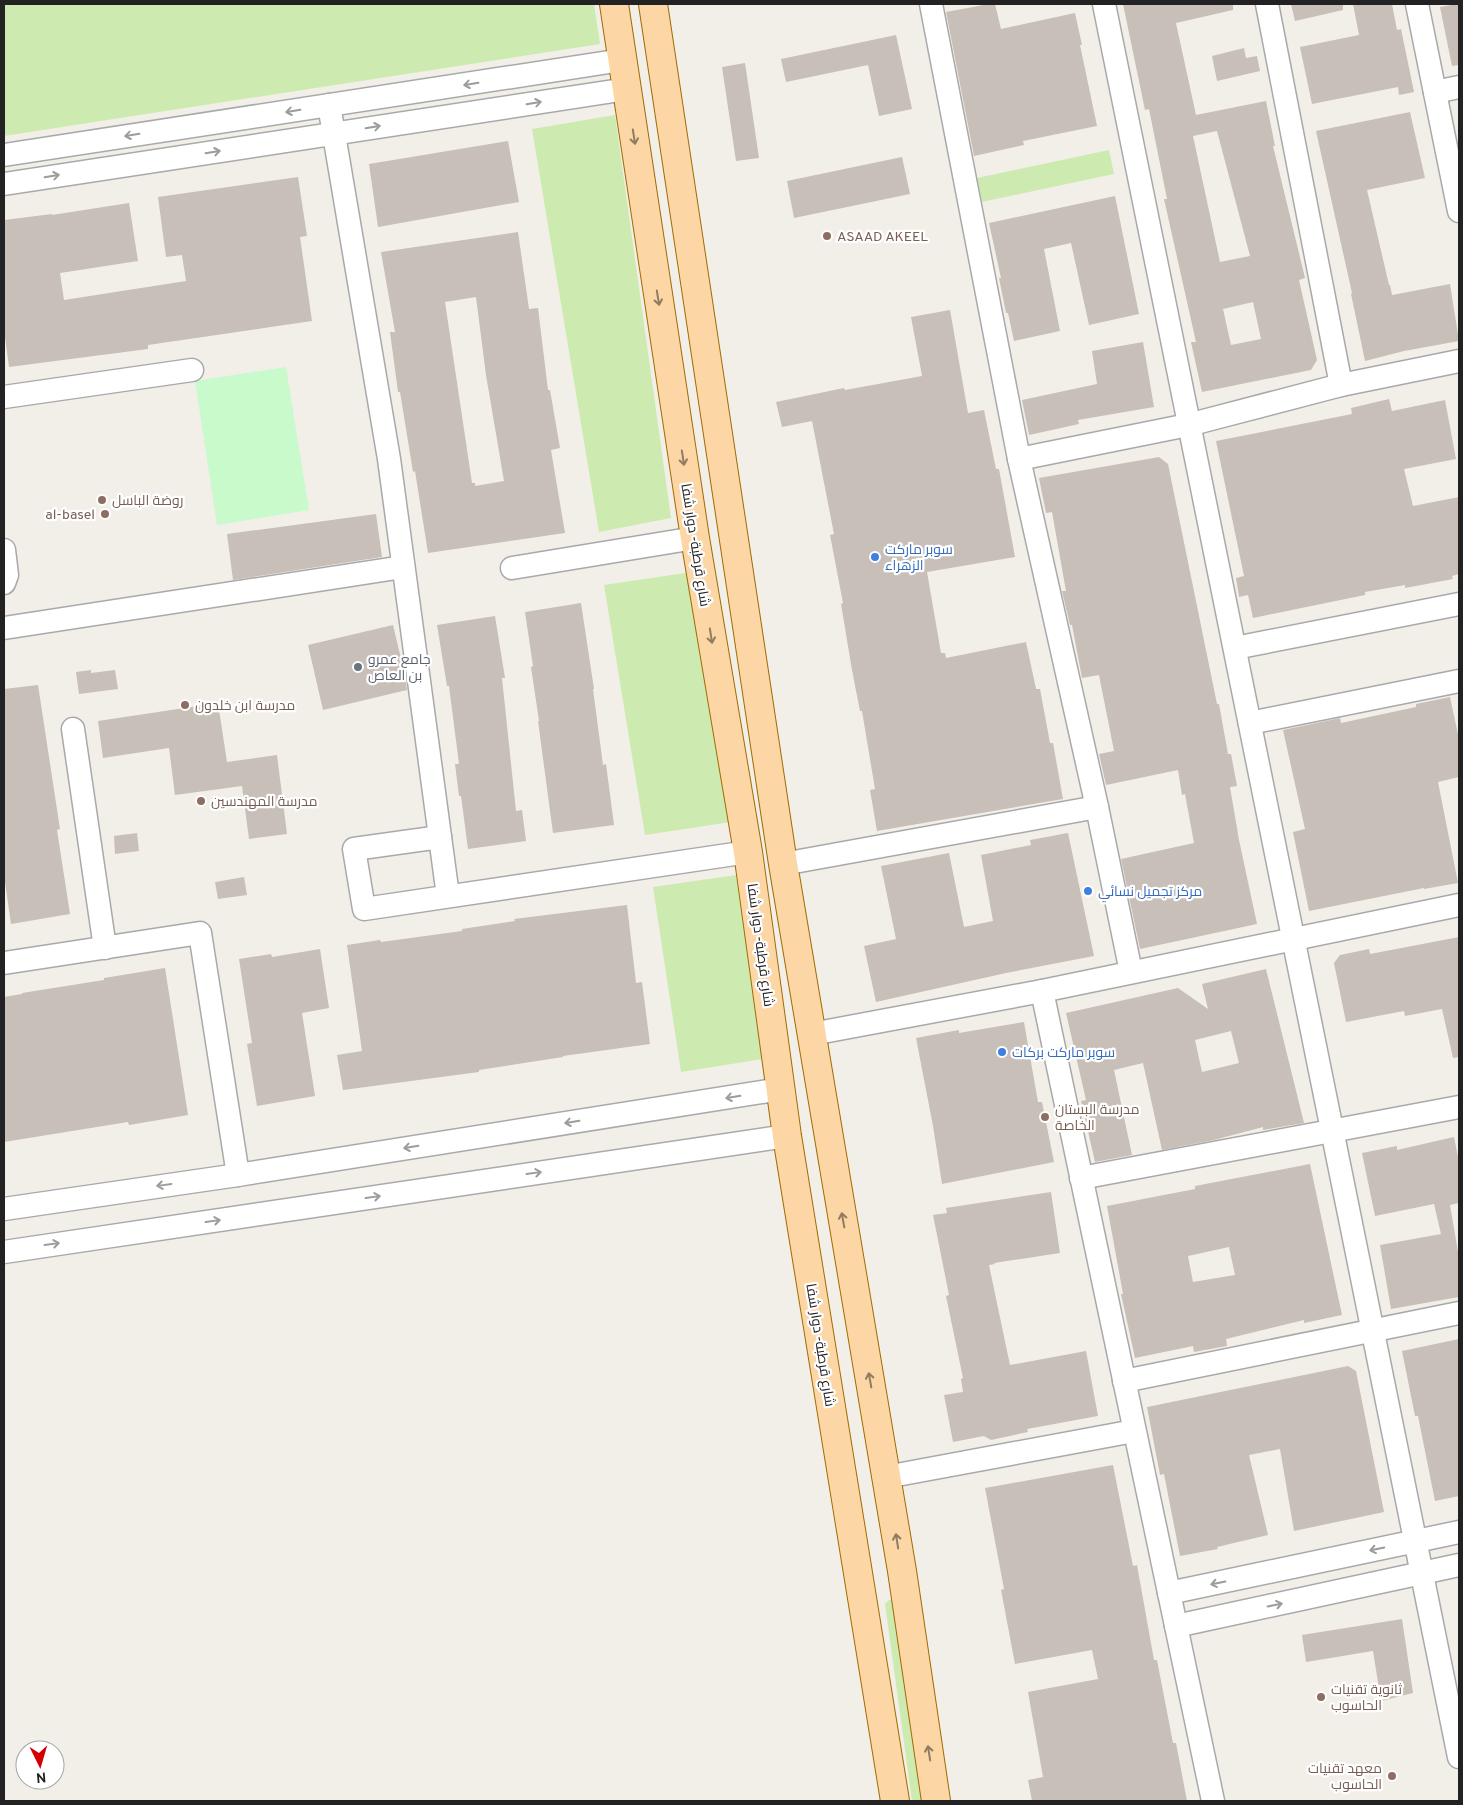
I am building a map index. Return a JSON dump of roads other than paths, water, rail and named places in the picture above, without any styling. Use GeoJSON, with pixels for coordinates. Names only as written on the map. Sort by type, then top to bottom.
{"type":"FeatureCollection","features":[{"type":"Feature","properties":{"kind":"main road","name":"شارع قرطبة- دوار شفا"},"geometry":{"type":"LineString","coordinates":[[614,4],[695,538],[748,852],[788,1136],[895,1801]]}},
{"type":"Feature","properties":{"kind":"main road"},"geometry":{"type":"LineString","coordinates":[[654,4],[783,864],[902,1570],[936,1801]]}},
{"type":"Feature","properties":{"kind":"main road"},"geometry":{"type":"LineString","coordinates":[[717,676],[754,670]]}},
{"type":"Feature","properties":{"kind":"main road"},"geometry":{"type":"LineString","coordinates":[[859,1577],[902,1570]]}},
{"type":"Feature","properties":{"kind":"street"},"geometry":{"type":"LineString","coordinates":[[931,4],[1018,459],[1097,807],[1131,972]]}},
{"type":"Feature","properties":{"kind":"street"},"geometry":{"type":"LineString","coordinates":[[1104,4],[1459,1757]]}},
{"type":"Feature","properties":{"kind":"street"},"geometry":{"type":"LineString","coordinates":[[1267,4],[1341,385]]}},
{"type":"Feature","properties":{"kind":"street"},"geometry":{"type":"LineString","coordinates":[[1417,4],[1459,211]]}},
{"type":"Feature","properties":{"kind":"street"},"geometry":{"type":"LineString","coordinates":[[4,155],[622,60]]}},
{"type":"Feature","properties":{"kind":"street"},"geometry":{"type":"LineString","coordinates":[[1435,92],[1459,87]]}},
{"type":"Feature","properties":{"kind":"street"},"geometry":{"type":"LineString","coordinates":[[4,184],[627,89]]}},
{"type":"Feature","properties":{"kind":"street"},"geometry":{"type":"LineString","coordinates":[[329,105],[389,459],[448,896]]}},
{"type":"Feature","properties":{"kind":"street"},"geometry":{"type":"LineString","coordinates":[[1018,459],[1188,426],[1341,385],[1459,361]]}},
{"type":"Feature","properties":{"kind":"street"},"geometry":{"type":"LineString","coordinates":[[4,397],[192,370]]}},
{"type":"Feature","properties":{"kind":"street"},"geometry":{"type":"LineString","coordinates":[[512,568],[695,538]]}},
{"type":"Feature","properties":{"kind":"street"},"geometry":{"type":"LineString","coordinates":[[4,550],[7,575],[4,583]]}},
{"type":"Feature","properties":{"kind":"street"},"geometry":{"type":"LineString","coordinates":[[4,628],[403,567]]}},
{"type":"Feature","properties":{"kind":"street"},"geometry":{"type":"LineString","coordinates":[[1235,648],[1459,604]]}},
{"type":"Feature","properties":{"kind":"street"},"geometry":{"type":"LineString","coordinates":[[1250,723],[1459,681]]}},
{"type":"Feature","properties":{"kind":"street"},"geometry":{"type":"LineString","coordinates":[[73,729],[105,948]]}},
{"type":"Feature","properties":{"kind":"street"},"geometry":{"type":"LineString","coordinates":[[783,864],[1097,807]]}},
{"type":"Feature","properties":{"kind":"street"},"geometry":{"type":"LineString","coordinates":[[440,837],[354,849],[364,909],[748,852]]}},
{"type":"Feature","properties":{"kind":"street"},"geometry":{"type":"LineString","coordinates":[[812,1034],[1042,991],[1459,905]]}},
{"type":"Feature","properties":{"kind":"street"},"geometry":{"type":"LineString","coordinates":[[4,963],[200,933],[238,1175]]}},
{"type":"Feature","properties":{"kind":"street"},"geometry":{"type":"LineString","coordinates":[[1042,991],[1212,1801]]}},
{"type":"Feature","properties":{"kind":"street"},"geometry":{"type":"LineString","coordinates":[[4,1209],[238,1175],[781,1089]]}},
{"type":"Feature","properties":{"kind":"street"},"geometry":{"type":"LineString","coordinates":[[1081,1178],[1459,1107]]}},
{"type":"Feature","properties":{"kind":"street"},"geometry":{"type":"LineString","coordinates":[[4,1252],[788,1136]]}},
{"type":"Feature","properties":{"kind":"street"},"geometry":{"type":"LineString","coordinates":[[1124,1381],[1459,1313]]}},
{"type":"Feature","properties":{"kind":"street"},"geometry":{"type":"LineString","coordinates":[[886,1477],[1134,1431]]}},
{"type":"Feature","properties":{"kind":"street"},"geometry":{"type":"LineString","coordinates":[[1168,1593],[1459,1532]]}},
{"type":"Feature","properties":{"kind":"street"},"geometry":{"type":"LineString","coordinates":[[1176,1626],[1459,1565]]}},
{"type":"Feature","properties":{"kind":"place","name":"ASAAD AKEEL"},"geometry":{"type":"Point","coordinates":[827,236]}},
{"type":"Feature","properties":{"kind":"place","name":"روضة الباسل"},"geometry":{"type":"Point","coordinates":[102,500]}},
{"type":"Feature","properties":{"kind":"place","name":"al-basel"},"geometry":{"type":"Point","coordinates":[105,514]}},
{"type":"Feature","properties":{"kind":"place","name":"سوبر ماركت الزهراء"},"geometry":{"type":"Point","coordinates":[875,557]}},
{"type":"Feature","properties":{"kind":"place","name":"جامع عمرو بن العاص"},"geometry":{"type":"Point","coordinates":[358,667]}},
{"type":"Feature","properties":{"kind":"place","name":"مدرسة ابن خلدون"},"geometry":{"type":"Point","coordinates":[185,705]}},
{"type":"Feature","properties":{"kind":"place","name":"مدرسة المهندسين"},"geometry":{"type":"Point","coordinates":[201,801]}},
{"type":"Feature","properties":{"kind":"place","name":"مركز تجميل نسائي"},"geometry":{"type":"Point","coordinates":[1088,891]}},
{"type":"Feature","properties":{"kind":"place","name":"سوبر ماركت بركات"},"geometry":{"type":"Point","coordinates":[1002,1052]}},
{"type":"Feature","properties":{"kind":"place","name":"مدرسة البستان الخاصة"},"geometry":{"type":"Point","coordinates":[1045,1117]}},
{"type":"Feature","properties":{"kind":"place","name":"ثانوية تقنيات الحاسوب"},"geometry":{"type":"Point","coordinates":[1321,1697]}},
{"type":"Feature","properties":{"kind":"place","name":"معهد تقنيات الحاسوب"},"geometry":{"type":"Point","coordinates":[1392,1776]}}]}
